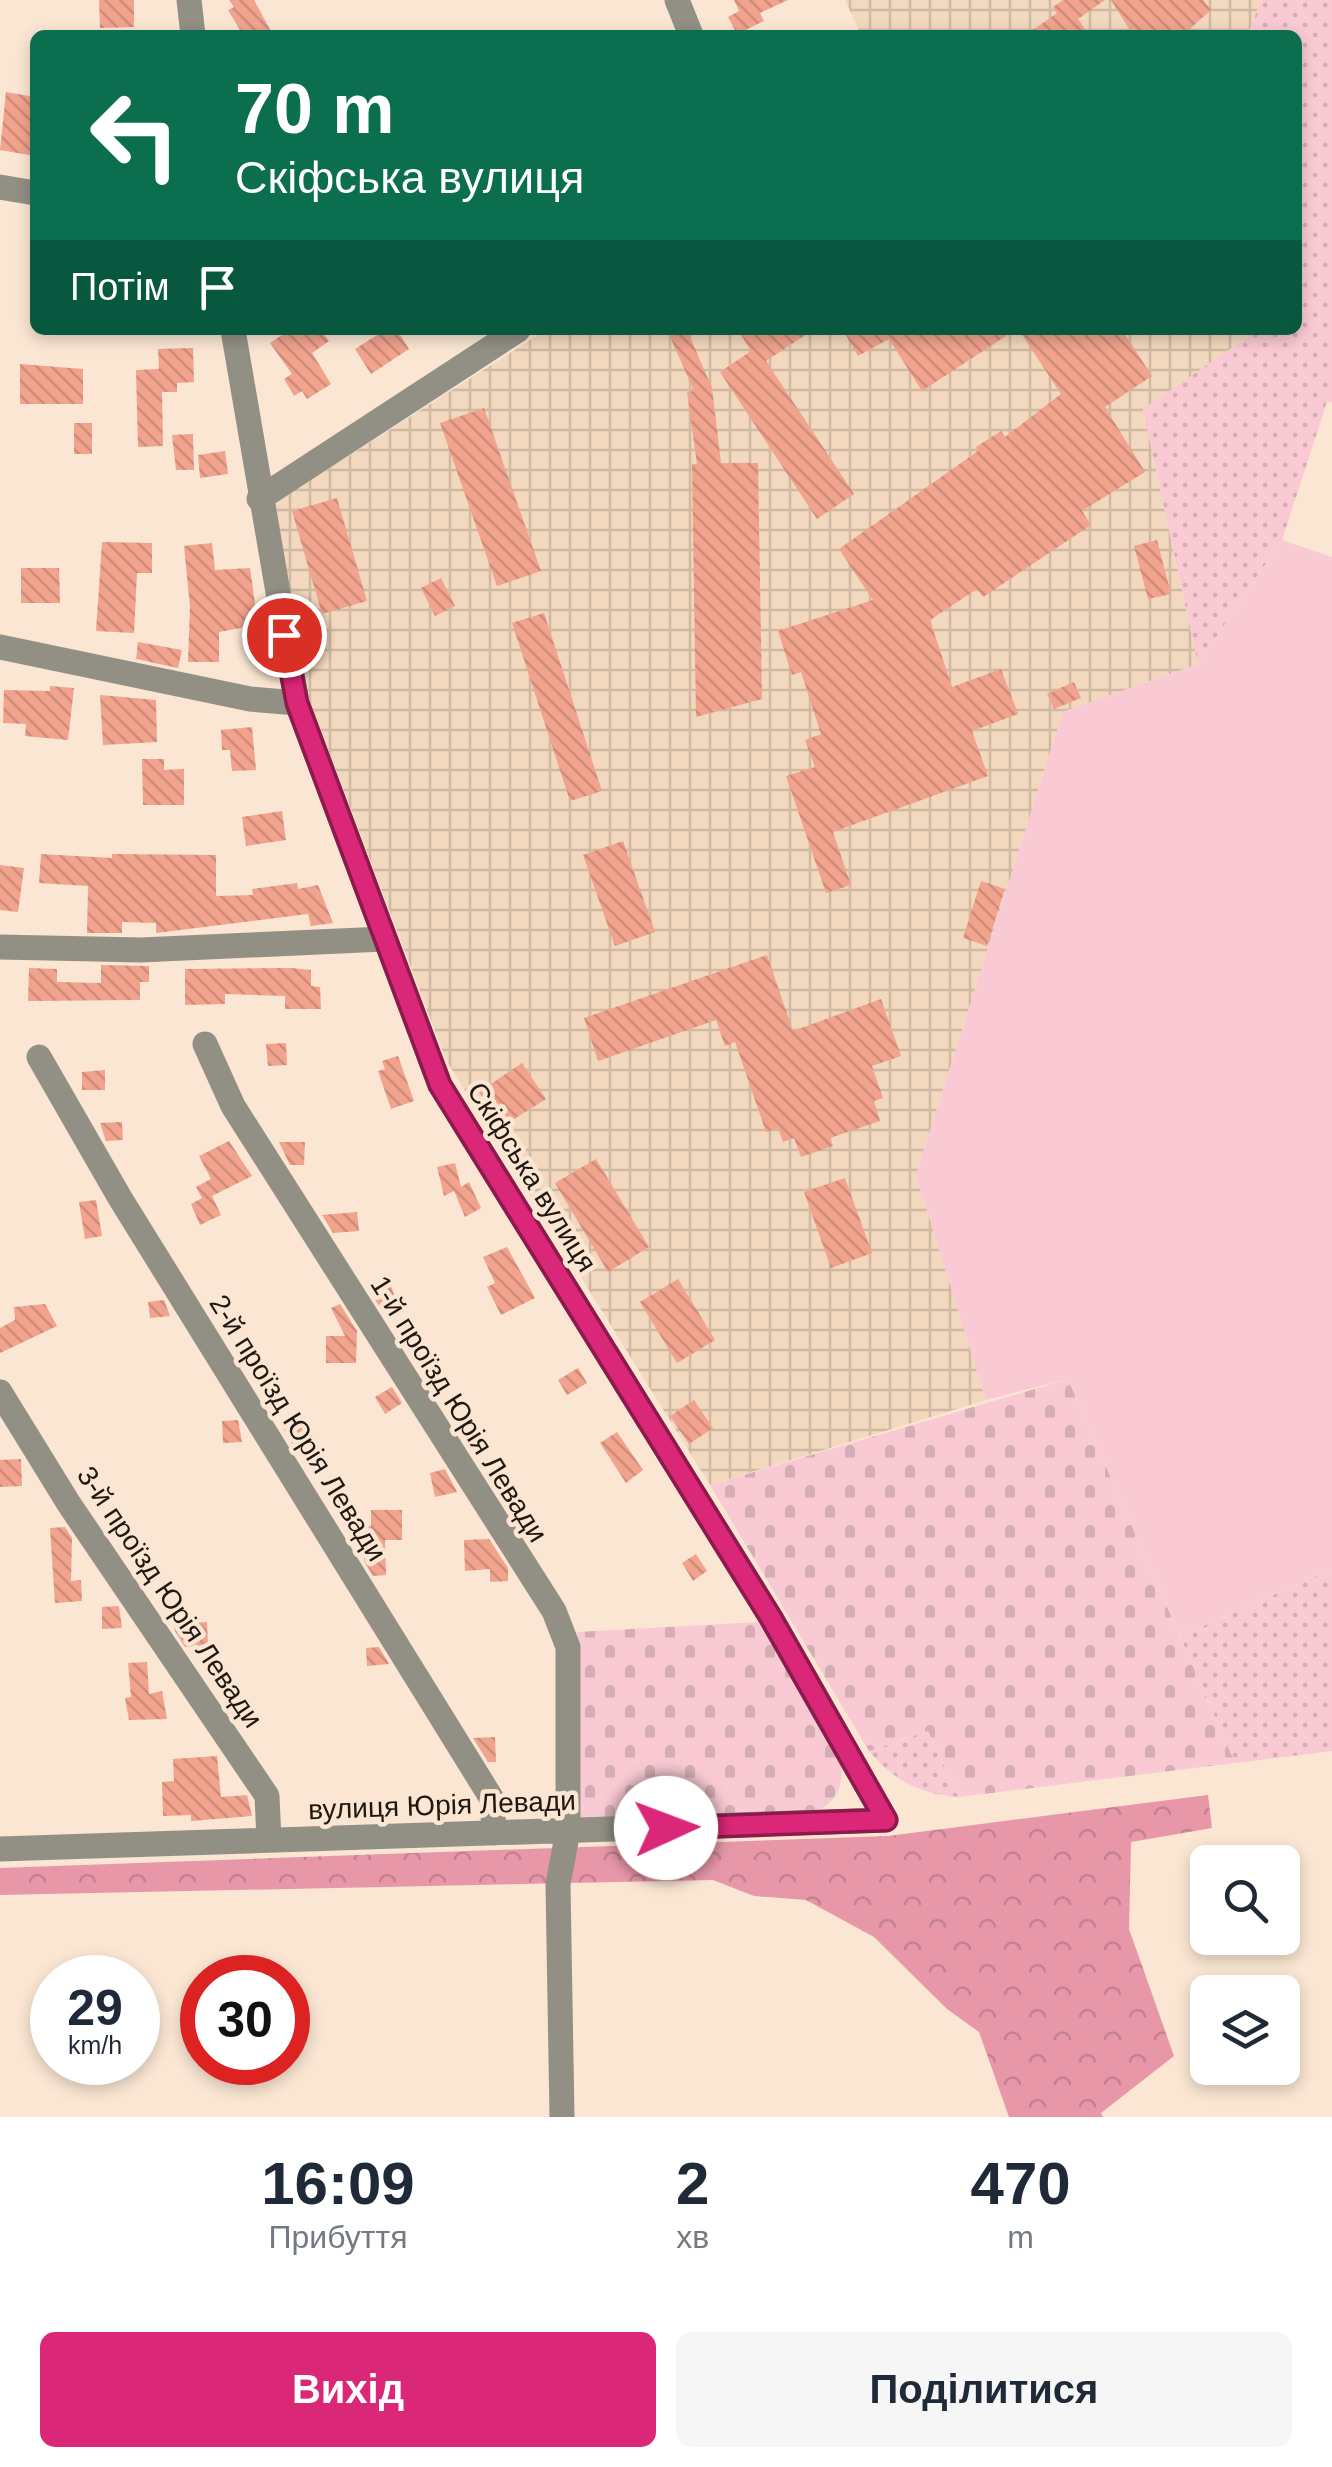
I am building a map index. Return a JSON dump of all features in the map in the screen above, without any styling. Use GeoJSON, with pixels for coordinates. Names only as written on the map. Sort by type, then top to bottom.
{"type":"FeatureCollection","features":[{"type":"Feature","properties":{"kind":"street"},"geometry":{"type":"LineString","coordinates":[[189,0],[192,30]]}},
{"type":"Feature","properties":{"kind":"street"},"geometry":{"type":"LineString","coordinates":[[677,0],[689,30]]}},
{"type":"Feature","properties":{"kind":"street"},"geometry":{"type":"LineString","coordinates":[[0,187],[30,192]]}},
{"type":"Feature","properties":{"kind":"street","name":"Скіфська вулиця"},"geometry":{"type":"LineString","coordinates":[[234,335],[297,703],[440,1085],[771,1618],[886,1820]]}},
{"type":"Feature","properties":{"kind":"street"},"geometry":{"type":"LineString","coordinates":[[259,498],[510,335]]}},
{"type":"Feature","properties":{"kind":"street"},"geometry":{"type":"LineString","coordinates":[[0,647],[250,699],[297,703]]}},
{"type":"Feature","properties":{"kind":"street"},"geometry":{"type":"LineString","coordinates":[[0,947],[141,950],[384,939]]}},
{"type":"Feature","properties":{"kind":"street","name":"1-й проїзд Юрія Левади"},"geometry":{"type":"LineString","coordinates":[[205,1044],[233,1106],[554,1610],[568,1647],[568,1831],[558,1884],[562,2117]]}},
{"type":"Feature","properties":{"kind":"street","name":"2-й проїзд Юрія Левади"},"geometry":{"type":"LineString","coordinates":[[39,1057],[120,1198],[492,1800],[494,1833]]}},
{"type":"Feature","properties":{"kind":"street","name":"3-й проїзд Юрія Левади"},"geometry":{"type":"LineString","coordinates":[[0,1392],[69,1504],[268,1796],[269,1840]]}},
{"type":"Feature","properties":{"kind":"street","name":"вулиця Юрія Левади"},"geometry":{"type":"LineString","coordinates":[[0,1848],[886,1820]]}},
{"type":"Feature","properties":{"kind":"shaded area"},"geometry":{"type":"Polygon","coordinates":[[[845,0],[1261,0],[1250,30],[859,30],[845,0]]]}},
{"type":"Feature","properties":{"kind":"shaded area"},"geometry":{"type":"Polygon","coordinates":[[[538,335],[1251,335],[1143,409],[1198,664],[1063,712],[916,1175],[986,1400],[710,1485],[446,1060],[308,696],[275,503],[538,335]]]}},
{"type":"Feature","properties":{"kind":"green space"},"geometry":{"type":"Polygon","coordinates":[[[1261,0],[1332,0],[1332,402],[1327,402],[1282,540],[1198,664],[1143,409],[1251,335],[1302,335],[1302,30],[1250,30],[1261,0]]]}},
{"type":"Feature","properties":{"kind":"green space"},"geometry":{"type":"Polygon","coordinates":[[[1282,540],[1332,557],[1332,1569],[1180,1636],[1068,1379],[986,1400],[916,1175],[1063,712],[1198,664],[1282,540]]]}},
{"type":"Feature","properties":{"kind":"green space"},"geometry":{"type":"Polygon","coordinates":[[[1068,1379],[1235,1763],[959,1797],[928,1731],[869,1751],[710,1485],[1068,1379]]]}},
{"type":"Feature","properties":{"kind":"green space"},"geometry":{"type":"Polygon","coordinates":[[[1332,1569],[1332,1751],[1235,1763],[1180,1636],[1332,1569]]]}},
{"type":"Feature","properties":{"kind":"green space"},"geometry":{"type":"Polygon","coordinates":[[[759,1622],[841,1763],[840,1784],[832,1800],[820,1810],[579,1820],[577,1632],[759,1622]]]}},
{"type":"Feature","properties":{"kind":"green space"},"geometry":{"type":"Polygon","coordinates":[[[928,1731],[959,1797],[909,1784],[869,1751],[928,1731]]]}},
{"type":"Feature","properties":{"kind":"green space"},"geometry":{"type":"Polygon","coordinates":[[[1208,1795],[1212,1828],[1131,1842],[1129,1929],[1174,2056],[1101,2113],[1103,2117],[1009,2117],[979,2032],[947,2009],[874,1937],[806,1900],[754,1896],[713,1880],[0,1895],[0,1868],[888,1836],[1208,1795]]]}},
{"type":"Feature","properties":{"kind":"building"},"geometry":{"type":"Polygon","coordinates":[[[99,0],[134,0],[134,27],[100,28],[99,0]]]}},
{"type":"Feature","properties":{"kind":"building"},"geometry":{"type":"Polygon","coordinates":[[[229,0],[254,0],[270,30],[240,30],[228,10],[234,7],[229,0]]]}},
{"type":"Feature","properties":{"kind":"building"},"geometry":{"type":"Polygon","coordinates":[[[734,0],[788,0],[760,13],[764,21],[745,30],[735,30],[728,17],[739,11],[734,0]]]}},
{"type":"Feature","properties":{"kind":"building"},"geometry":{"type":"Polygon","coordinates":[[[1063,0],[1105,0],[1078,19],[1086,30],[1033,30],[1057,13],[1053,7],[1063,0]]]}},
{"type":"Feature","properties":{"kind":"building"},"geometry":{"type":"Polygon","coordinates":[[[1111,0],[1203,0],[1211,10],[1189,30],[1130,30],[1111,0]]]}},
{"type":"Feature","properties":{"kind":"building"},"geometry":{"type":"Polygon","coordinates":[[[6,92],[30,96],[30,155],[0,150],[6,92]]]}},
{"type":"Feature","properties":{"kind":"building"},"geometry":{"type":"Polygon","coordinates":[[[282,335],[325,335],[329,341],[312,353],[331,384],[307,399],[302,391],[294,396],[284,379],[292,374],[270,343],[282,335]]]}},
{"type":"Feature","properties":{"kind":"building"},"geometry":{"type":"Polygon","coordinates":[[[377,335],[400,335],[409,349],[371,374],[355,349],[377,335]]]}},
{"type":"Feature","properties":{"kind":"building"},"geometry":{"type":"Polygon","coordinates":[[[669,335],[689,335],[712,388],[721,463],[758,463],[762,699],[696,717],[692,464],[697,464],[687,392],[694,391],[669,335]]]}},
{"type":"Feature","properties":{"kind":"building"},"geometry":{"type":"Polygon","coordinates":[[[741,335],[805,335],[766,361],[854,494],[817,519],[720,372],[751,351],[741,335]]]}},
{"type":"Feature","properties":{"kind":"building"},"geometry":{"type":"Polygon","coordinates":[[[846,335],[1007,335],[922,391],[889,339],[858,356],[846,335]]]}},
{"type":"Feature","properties":{"kind":"building"},"geometry":{"type":"Polygon","coordinates":[[[1022,335],[1125,335],[1152,376],[1105,407],[1145,472],[1082,511],[1091,525],[983,597],[977,589],[930,620],[952,687],[1001,669],[1018,714],[972,731],[988,776],[833,832],[851,885],[826,893],[786,776],[815,767],[805,740],[821,734],[801,672],[792,675],[778,631],[873,600],[839,549],[978,451],[976,447],[1001,431],[1005,437],[1061,394],[1022,335]]]}},
{"type":"Feature","properties":{"kind":"building"},"geometry":{"type":"Polygon","coordinates":[[[193,348],[194,382],[177,383],[177,392],[162,392],[163,446],[138,447],[136,370],[159,369],[158,349],[193,348]]]}},
{"type":"Feature","properties":{"kind":"building"},"geometry":{"type":"Polygon","coordinates":[[[20,364],[83,369],[83,404],[20,404],[20,364]]]}},
{"type":"Feature","properties":{"kind":"building"},"geometry":{"type":"Polygon","coordinates":[[[484,408],[541,571],[497,586],[440,423],[484,408]]]}},
{"type":"Feature","properties":{"kind":"building"},"geometry":{"type":"Polygon","coordinates":[[[74,423],[92,423],[92,454],[74,454],[74,423]]]}},
{"type":"Feature","properties":{"kind":"building"},"geometry":{"type":"Polygon","coordinates":[[[193,434],[194,470],[176,470],[172,435],[193,434]]]}},
{"type":"Feature","properties":{"kind":"building"},"geometry":{"type":"Polygon","coordinates":[[[225,451],[228,474],[200,478],[198,455],[225,451]]]}},
{"type":"Feature","properties":{"kind":"building"},"geometry":{"type":"Polygon","coordinates":[[[337,498],[367,601],[322,614],[292,511],[337,498]]]}},
{"type":"Feature","properties":{"kind":"building"},"geometry":{"type":"Polygon","coordinates":[[[1157,540],[1171,594],[1148,599],[1134,546],[1157,540]]]}},
{"type":"Feature","properties":{"kind":"building"},"geometry":{"type":"Polygon","coordinates":[[[102,542],[152,543],[152,573],[137,573],[134,633],[96,631],[102,542]]]}},
{"type":"Feature","properties":{"kind":"building"},"geometry":{"type":"Polygon","coordinates":[[[212,543],[215,570],[250,568],[258,625],[219,632],[219,662],[188,662],[190,606],[184,546],[212,543]]]}},
{"type":"Feature","properties":{"kind":"building"},"geometry":{"type":"Polygon","coordinates":[[[21,568],[59,568],[60,603],[21,603],[21,568]]]}},
{"type":"Feature","properties":{"kind":"building"},"geometry":{"type":"Polygon","coordinates":[[[441,578],[455,606],[435,616],[421,588],[441,578]]]}},
{"type":"Feature","properties":{"kind":"building"},"geometry":{"type":"Polygon","coordinates":[[[544,613],[602,791],[570,801],[512,623],[544,613]]]}},
{"type":"Feature","properties":{"kind":"building"},"geometry":{"type":"Polygon","coordinates":[[[138,642],[182,650],[178,668],[136,659],[138,642]]]}},
{"type":"Feature","properties":{"kind":"building"},"geometry":{"type":"Polygon","coordinates":[[[1074,682],[1081,698],[1054,709],[1047,694],[1074,682]]]}},
{"type":"Feature","properties":{"kind":"building"},"geometry":{"type":"Polygon","coordinates":[[[50,686],[74,688],[68,740],[25,736],[26,724],[3,723],[4,690],[50,691],[50,686]]]}},
{"type":"Feature","properties":{"kind":"building"},"geometry":{"type":"Polygon","coordinates":[[[100,695],[156,700],[157,742],[103,745],[100,695]]]}},
{"type":"Feature","properties":{"kind":"building"},"geometry":{"type":"Polygon","coordinates":[[[252,727],[256,770],[232,771],[230,750],[222,750],[221,730],[252,727]]]}},
{"type":"Feature","properties":{"kind":"building"},"geometry":{"type":"Polygon","coordinates":[[[142,759],[164,759],[164,770],[184,769],[184,805],[143,805],[142,759]]]}},
{"type":"Feature","properties":{"kind":"building"},"geometry":{"type":"Polygon","coordinates":[[[282,811],[286,840],[246,846],[242,817],[282,811]]]}},
{"type":"Feature","properties":{"kind":"building"},"geometry":{"type":"Polygon","coordinates":[[[623,841],[655,932],[615,946],[583,855],[623,841]]]}},
{"type":"Feature","properties":{"kind":"building"},"geometry":{"type":"Polygon","coordinates":[[[41,854],[112,858],[112,854],[216,855],[216,896],[253,895],[252,889],[297,883],[298,889],[318,885],[333,923],[311,926],[308,914],[156,933],[156,923],[122,922],[122,933],[87,933],[88,886],[39,883],[41,854]]]}},
{"type":"Feature","properties":{"kind":"building"},"geometry":{"type":"Polygon","coordinates":[[[0,865],[24,868],[18,912],[0,910],[0,865]]]}},
{"type":"Feature","properties":{"kind":"building"},"geometry":{"type":"Polygon","coordinates":[[[981,881],[1005,889],[987,946],[963,938],[981,881]]]}},
{"type":"Feature","properties":{"kind":"building"},"geometry":{"type":"Polygon","coordinates":[[[767,955],[793,1031],[881,999],[901,1056],[872,1066],[883,1098],[874,1101],[880,1121],[830,1138],[833,1146],[801,1157],[794,1138],[783,1142],[778,1128],[766,1132],[735,1042],[725,1046],[716,1020],[598,1061],[584,1018],[767,955]]]}},
{"type":"Feature","properties":{"kind":"building"},"geometry":{"type":"Polygon","coordinates":[[[101,965],[149,966],[149,982],[140,982],[140,1000],[28,1001],[29,968],[57,969],[57,982],[101,983],[101,965]]]}},
{"type":"Feature","properties":{"kind":"building"},"geometry":{"type":"Polygon","coordinates":[[[185,969],[311,970],[311,986],[320,987],[321,1009],[285,1009],[285,996],[225,994],[225,1004],[185,1005],[185,969]]]}},
{"type":"Feature","properties":{"kind":"building"},"geometry":{"type":"Polygon","coordinates":[[[286,1043],[287,1065],[268,1066],[266,1044],[286,1043]]]}},
{"type":"Feature","properties":{"kind":"building"},"geometry":{"type":"Polygon","coordinates":[[[398,1056],[414,1101],[391,1109],[378,1071],[385,1069],[382,1061],[398,1056]]]}},
{"type":"Feature","properties":{"kind":"building"},"geometry":{"type":"Polygon","coordinates":[[[522,1063],[546,1099],[501,1127],[479,1092],[522,1063]]]}},
{"type":"Feature","properties":{"kind":"building"},"geometry":{"type":"Polygon","coordinates":[[[105,1070],[105,1090],[82,1090],[82,1072],[105,1070]]]}},
{"type":"Feature","properties":{"kind":"building"},"geometry":{"type":"Polygon","coordinates":[[[122,1122],[123,1140],[106,1141],[100,1123],[122,1122]]]}},
{"type":"Feature","properties":{"kind":"building"},"geometry":{"type":"Polygon","coordinates":[[[229,1141],[252,1176],[212,1196],[221,1215],[200,1225],[191,1204],[202,1198],[196,1187],[211,1179],[199,1156],[229,1141]]]}},
{"type":"Feature","properties":{"kind":"building"},"geometry":{"type":"Polygon","coordinates":[[[279,1142],[305,1142],[304,1165],[290,1165],[279,1142]]]}},
{"type":"Feature","properties":{"kind":"building"},"geometry":{"type":"Polygon","coordinates":[[[596,1159],[649,1247],[608,1272],[555,1183],[596,1159]]]}},
{"type":"Feature","properties":{"kind":"building"},"geometry":{"type":"Polygon","coordinates":[[[455,1163],[461,1187],[469,1182],[481,1208],[465,1217],[454,1191],[444,1196],[437,1167],[455,1163]]]}},
{"type":"Feature","properties":{"kind":"building"},"geometry":{"type":"Polygon","coordinates":[[[845,1178],[872,1253],[831,1268],[804,1192],[845,1178]]]}},
{"type":"Feature","properties":{"kind":"building"},"geometry":{"type":"Polygon","coordinates":[[[96,1200],[102,1236],[85,1239],[79,1202],[96,1200]]]}},
{"type":"Feature","properties":{"kind":"building"},"geometry":{"type":"Polygon","coordinates":[[[357,1212],[359,1231],[333,1233],[322,1215],[357,1212]]]}},
{"type":"Feature","properties":{"kind":"building"},"geometry":{"type":"Polygon","coordinates":[[[507,1247],[535,1298],[501,1315],[487,1287],[495,1283],[483,1257],[507,1247]]]}},
{"type":"Feature","properties":{"kind":"building"},"geometry":{"type":"Polygon","coordinates":[[[678,1279],[715,1340],[677,1363],[640,1302],[678,1279]]]}},
{"type":"Feature","properties":{"kind":"building"},"geometry":{"type":"Polygon","coordinates":[[[391,1286],[397,1303],[381,1309],[371,1293],[391,1286]]]}},
{"type":"Feature","properties":{"kind":"building"},"geometry":{"type":"Polygon","coordinates":[[[164,1300],[170,1316],[150,1318],[148,1302],[164,1300]]]}},
{"type":"Feature","properties":{"kind":"building"},"geometry":{"type":"Polygon","coordinates":[[[45,1304],[57,1326],[0,1353],[0,1328],[15,1320],[14,1307],[45,1304]]]}},
{"type":"Feature","properties":{"kind":"building"},"geometry":{"type":"Polygon","coordinates":[[[340,1304],[357,1331],[356,1363],[326,1363],[326,1336],[345,1336],[331,1308],[340,1304]]]}},
{"type":"Feature","properties":{"kind":"building"},"geometry":{"type":"Polygon","coordinates":[[[578,1368],[587,1383],[567,1395],[558,1380],[578,1368]]]}},
{"type":"Feature","properties":{"kind":"building"},"geometry":{"type":"Polygon","coordinates":[[[392,1387],[402,1403],[385,1414],[375,1397],[392,1387]]]}},
{"type":"Feature","properties":{"kind":"building"},"geometry":{"type":"Polygon","coordinates":[[[694,1400],[713,1428],[689,1444],[670,1416],[694,1400]]]}},
{"type":"Feature","properties":{"kind":"building"},"geometry":{"type":"Polygon","coordinates":[[[238,1420],[242,1442],[223,1443],[222,1421],[238,1420]]]}},
{"type":"Feature","properties":{"kind":"building"},"geometry":{"type":"Polygon","coordinates":[[[280,1422],[302,1422],[302,1446],[293,1446],[280,1422]]]}},
{"type":"Feature","properties":{"kind":"building"},"geometry":{"type":"Polygon","coordinates":[[[617,1432],[643,1470],[626,1483],[600,1443],[617,1432]]]}},
{"type":"Feature","properties":{"kind":"building"},"geometry":{"type":"Polygon","coordinates":[[[21,1459],[22,1486],[0,1487],[0,1460],[21,1459]]]}},
{"type":"Feature","properties":{"kind":"building"},"geometry":{"type":"Polygon","coordinates":[[[445,1469],[457,1492],[435,1497],[430,1473],[445,1469]]]}},
{"type":"Feature","properties":{"kind":"building"},"geometry":{"type":"Polygon","coordinates":[[[371,1510],[402,1510],[402,1540],[385,1540],[386,1575],[373,1576],[364,1561],[363,1528],[371,1526],[371,1510]]]}},
{"type":"Feature","properties":{"kind":"building"},"geometry":{"type":"Polygon","coordinates":[[[65,1527],[72,1538],[71,1581],[81,1580],[82,1601],[55,1603],[50,1528],[65,1527]]]}},
{"type":"Feature","properties":{"kind":"building"},"geometry":{"type":"Polygon","coordinates":[[[489,1539],[508,1568],[508,1581],[490,1582],[490,1569],[465,1571],[464,1540],[489,1539]]]}},
{"type":"Feature","properties":{"kind":"building"},"geometry":{"type":"Polygon","coordinates":[[[696,1554],[707,1571],[693,1581],[682,1563],[696,1554]]]}},
{"type":"Feature","properties":{"kind":"building"},"geometry":{"type":"Polygon","coordinates":[[[119,1606],[122,1628],[102,1629],[102,1607],[119,1606]]]}},
{"type":"Feature","properties":{"kind":"building"},"geometry":{"type":"Polygon","coordinates":[[[207,1622],[208,1645],[185,1647],[174,1624],[207,1622]]]}},
{"type":"Feature","properties":{"kind":"building"},"geometry":{"type":"Polygon","coordinates":[[[379,1647],[389,1664],[367,1666],[366,1648],[379,1647]]]}},
{"type":"Feature","properties":{"kind":"building"},"geometry":{"type":"Polygon","coordinates":[[[147,1662],[149,1694],[162,1691],[167,1719],[129,1720],[125,1698],[131,1697],[128,1663],[147,1662]]]}},
{"type":"Feature","properties":{"kind":"building"},"geometry":{"type":"Polygon","coordinates":[[[495,1737],[496,1762],[488,1762],[473,1738],[495,1737]]]}},
{"type":"Feature","properties":{"kind":"building"},"geometry":{"type":"Polygon","coordinates":[[[217,1756],[221,1797],[247,1795],[252,1816],[191,1821],[191,1815],[163,1816],[162,1782],[174,1781],[173,1759],[217,1756]]]}},
{"type":"Feature","properties":{"kind":"route"},"geometry":{"type":"LineString","coordinates":[[284,635],[297,703],[440,1085],[771,1618],[886,1820],[666,1828]]}}]}
